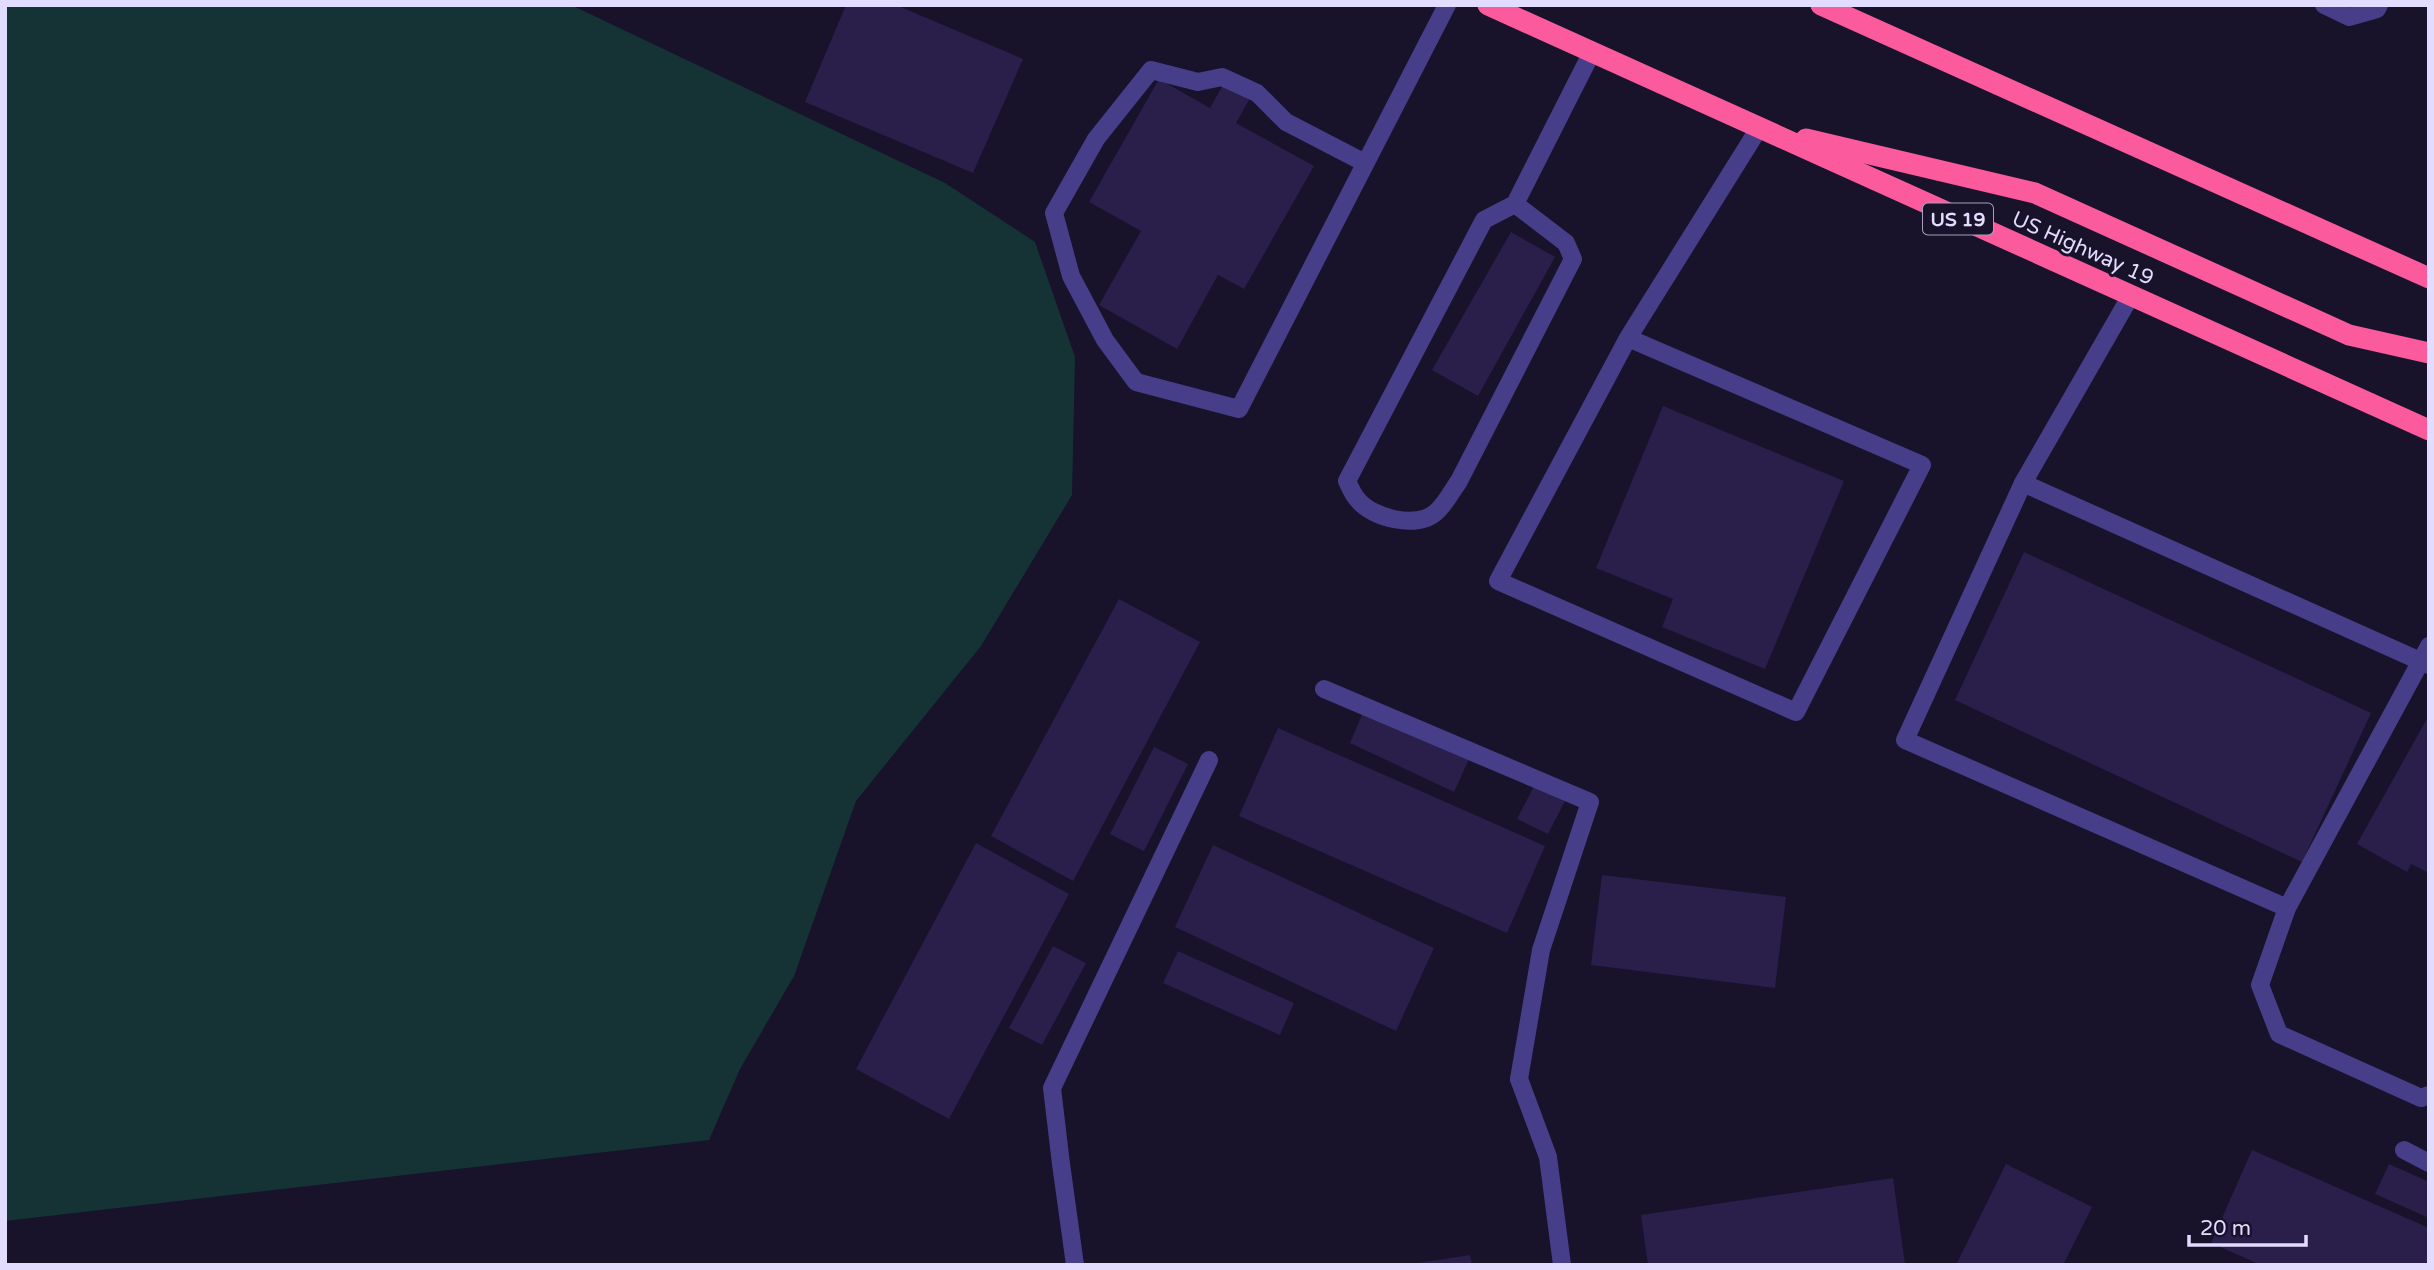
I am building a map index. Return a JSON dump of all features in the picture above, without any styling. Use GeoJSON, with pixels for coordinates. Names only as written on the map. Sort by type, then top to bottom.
{"type":"FeatureCollection","features":[{"type":"Feature","properties":{"kind":"highway","name":"US Highway 19"},"geometry":{"type":"LineString","coordinates":[[1488,5],[2429,430]]}},
{"type":"Feature","properties":{"kind":"highway"},"geometry":{"type":"LineString","coordinates":[[1821,5],[2429,278]]}},
{"type":"Feature","properties":{"kind":"highway"},"geometry":{"type":"LineString","coordinates":[[1759,128],[2035,193],[2349,335],[2429,353]]}},
{"type":"Feature","properties":{"kind":"street"},"geometry":{"type":"LineString","coordinates":[[1365,163],[1286,122],[1257,93],[1222,77],[1198,82],[1151,70],[1096,139],[1054,214],[1072,276],[1105,340],[1136,382],[1239,409],[1447,5]]}},
{"type":"Feature","properties":{"kind":"street"},"geometry":{"type":"LineString","coordinates":[[2324,5],[2349,17],[2377,9],[2379,5]]}},
{"type":"Feature","properties":{"kind":"street"},"geometry":{"type":"LineString","coordinates":[[1515,204],[1566,243],[1573,259],[1459,481],[1434,514],[1414,520],[1393,519],[1373,512],[1358,501],[1347,481],[1484,220],[1515,204],[1592,52]]}},
{"type":"Feature","properties":{"kind":"street"},"geometry":{"type":"LineString","coordinates":[[1628,338],[1922,465],[1796,712],[1498,581],[1628,338],[1759,128]]}},
{"type":"Feature","properties":{"kind":"street"},"geometry":{"type":"LineString","coordinates":[[2130,297],[2023,483],[1905,740],[2287,908]]}},
{"type":"Feature","properties":{"kind":"street"},"geometry":{"type":"LineString","coordinates":[[2023,483],[2427,657],[2287,908],[2260,985],[2279,1034],[2421,1098],[2429,1095]]}},
{"type":"Feature","properties":{"kind":"street"},"geometry":{"type":"LineString","coordinates":[[1324,689],[1590,802],[1541,950],[1519,1079],[1548,1157],[1562,1265]]}},
{"type":"Feature","properties":{"kind":"street"},"geometry":{"type":"LineString","coordinates":[[1075,1265],[1052,1088],[1209,760]]}},
{"type":"Feature","properties":{"kind":"street"},"geometry":{"type":"LineString","coordinates":[[2404,1150],[2429,1163]]}},
{"type":"Feature","properties":{"kind":"green space"},"geometry":{"type":"Polygon","coordinates":[[[5,5],[571,5],[945,183],[1035,242],[1075,357],[1072,495],[981,646],[856,801],[794,976],[740,1069],[709,1140],[5,1221],[5,5]]]}},
{"type":"Feature","properties":{"kind":"building"},"geometry":{"type":"Polygon","coordinates":[[[846,5],[896,5],[1023,59],[973,173],[805,102],[846,5]]]}},
{"type":"Feature","properties":{"kind":"building"},"geometry":{"type":"Polygon","coordinates":[[[1159,79],[1210,108],[1224,83],[1250,98],[1236,123],[1314,166],[1244,289],[1218,275],[1177,349],[1099,305],[1141,231],[1089,202],[1159,79]]]}},
{"type":"Feature","properties":{"kind":"building"},"geometry":{"type":"Polygon","coordinates":[[[1511,232],[1555,257],[1478,396],[1432,370],[1511,232]]]}},
{"type":"Feature","properties":{"kind":"building"},"geometry":{"type":"Polygon","coordinates":[[[1663,406],[1844,481],[1765,669],[1662,627],[1673,599],[1596,568],[1663,406]]]}},
{"type":"Feature","properties":{"kind":"building"},"geometry":{"type":"Polygon","coordinates":[[[2024,552],[2371,713],[2302,862],[1955,700],[2024,552]]]}},
{"type":"Feature","properties":{"kind":"building"},"geometry":{"type":"Polygon","coordinates":[[[1119,599],[1200,642],[1073,881],[991,836],[1119,599]]]}},
{"type":"Feature","properties":{"kind":"building"},"geometry":{"type":"Polygon","coordinates":[[[1364,710],[1469,759],[1454,792],[1350,743],[1364,710]]]}},
{"type":"Feature","properties":{"kind":"building"},"geometry":{"type":"Polygon","coordinates":[[[2429,715],[2429,873],[2411,864],[2407,872],[2357,844],[2429,715]]]}},
{"type":"Feature","properties":{"kind":"building"},"geometry":{"type":"Polygon","coordinates":[[[1278,728],[1545,846],[1507,933],[1239,816],[1278,728]]]}},
{"type":"Feature","properties":{"kind":"building"},"geometry":{"type":"Polygon","coordinates":[[[1154,747],[1188,764],[1144,851],[1110,834],[1154,747]]]}},
{"type":"Feature","properties":{"kind":"building"},"geometry":{"type":"Polygon","coordinates":[[[1534,786],[1565,801],[1548,834],[1517,819],[1534,786]]]}},
{"type":"Feature","properties":{"kind":"building"},"geometry":{"type":"Polygon","coordinates":[[[976,843],[1069,894],[949,1119],[856,1069],[976,843]]]}},
{"type":"Feature","properties":{"kind":"building"},"geometry":{"type":"Polygon","coordinates":[[[1213,845],[1434,948],[1396,1031],[1175,927],[1213,845]]]}},
{"type":"Feature","properties":{"kind":"building"},"geometry":{"type":"Polygon","coordinates":[[[1602,875],[1786,897],[1775,988],[1591,965],[1602,875]]]}},
{"type":"Feature","properties":{"kind":"building"},"geometry":{"type":"Polygon","coordinates":[[[1053,946],[1086,963],[1042,1045],[1009,1028],[1053,946]]]}},
{"type":"Feature","properties":{"kind":"building"},"geometry":{"type":"Polygon","coordinates":[[[1178,951],[1294,1003],[1280,1035],[1163,983],[1178,951]]]}},
{"type":"Feature","properties":{"kind":"building"},"geometry":{"type":"Polygon","coordinates":[[[2252,1150],[2429,1228],[2429,1265],[2261,1265],[2211,1243],[2252,1150]]]}},
{"type":"Feature","properties":{"kind":"building"},"geometry":{"type":"Polygon","coordinates":[[[2006,1164],[2092,1207],[2063,1265],[1956,1265],[2006,1164]]]}},
{"type":"Feature","properties":{"kind":"building"},"geometry":{"type":"Polygon","coordinates":[[[2389,1164],[2429,1182],[2429,1218],[2375,1194],[2389,1164]]]}},
{"type":"Feature","properties":{"kind":"building"},"geometry":{"type":"Polygon","coordinates":[[[1893,1178],[1905,1264],[1648,1265],[1641,1215],[1893,1178]]]}},
{"type":"Feature","properties":{"kind":"building"},"geometry":{"type":"Polygon","coordinates":[[[1470,1255],[1472,1265],[1418,1265],[1418,1263],[1470,1255]]]}}]}
